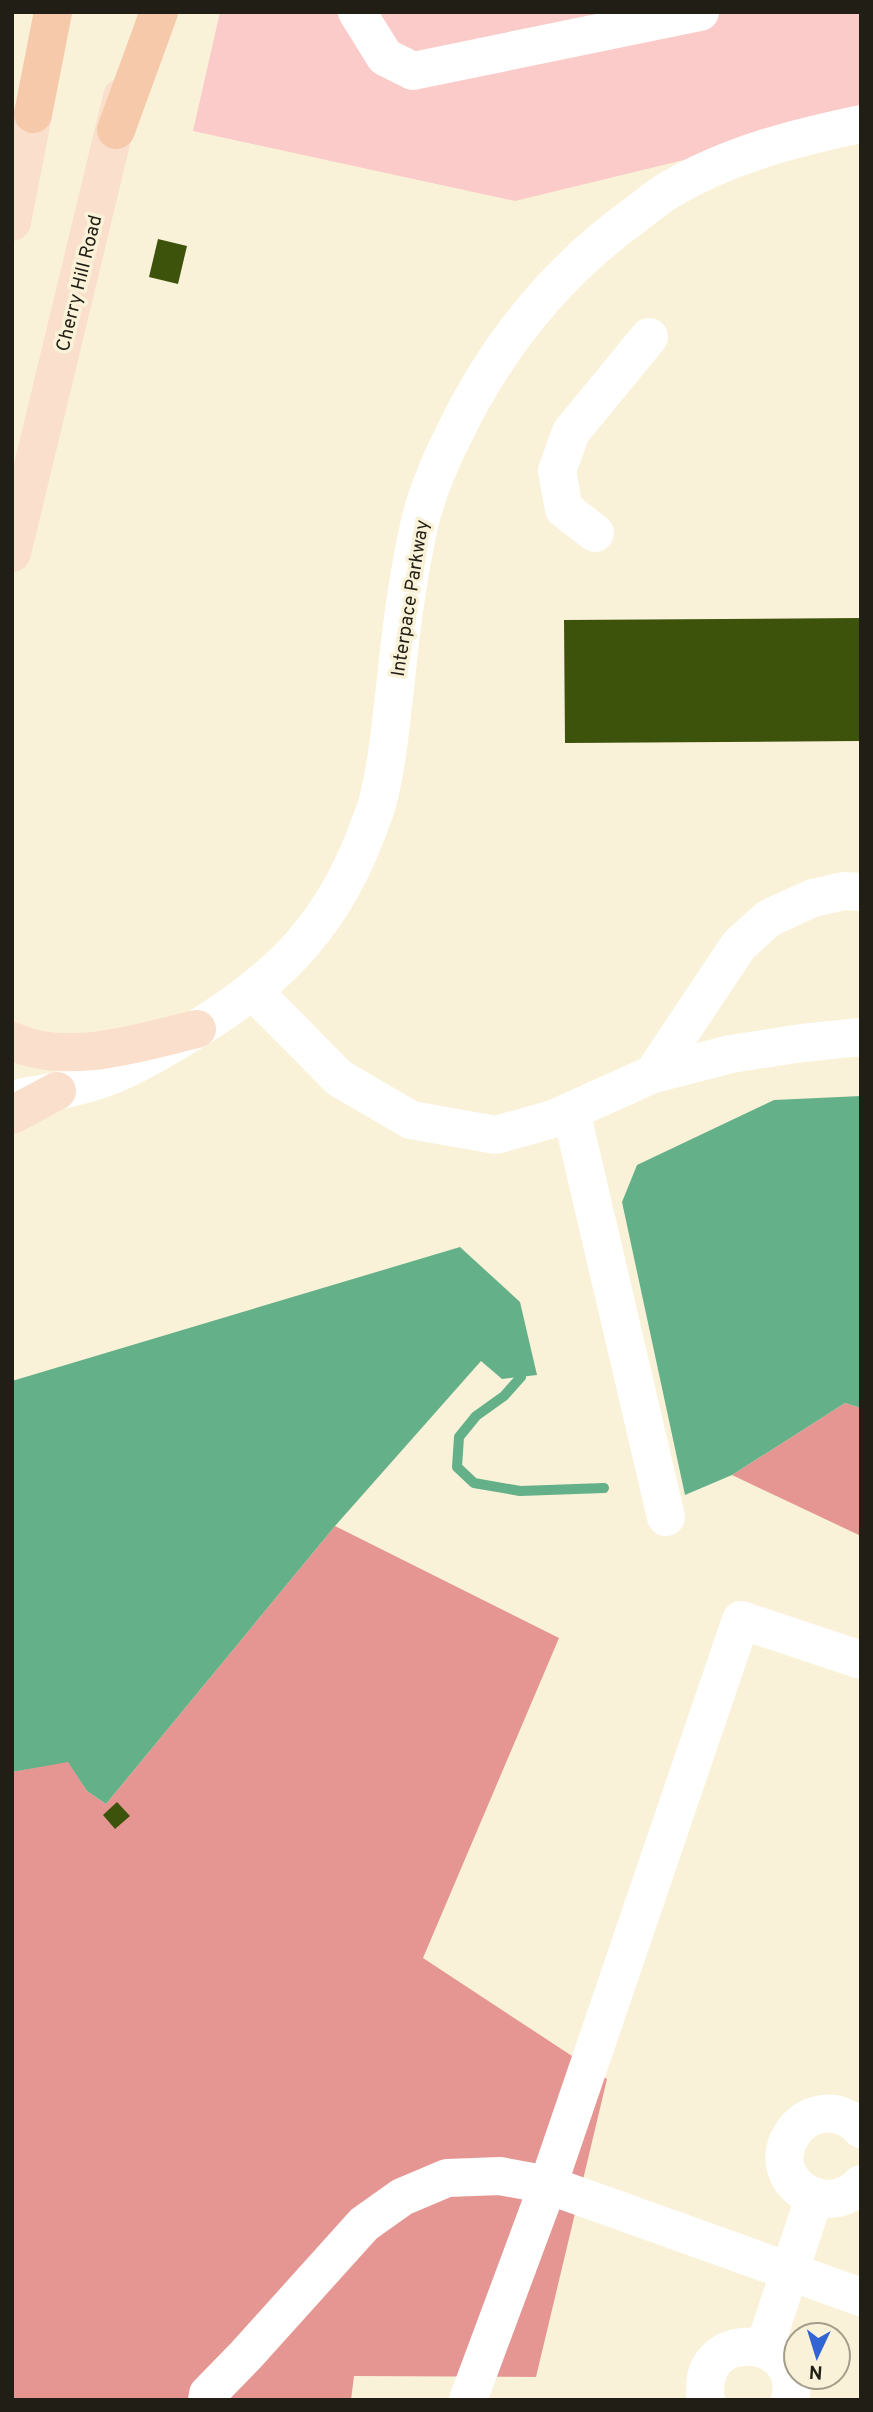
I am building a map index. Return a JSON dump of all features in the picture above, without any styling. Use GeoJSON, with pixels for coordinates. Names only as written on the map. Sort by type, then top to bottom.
{"type":"FeatureCollection","features":[{"type":"Feature","properties":{"kind":"highway"},"geometry":{"type":"LineString","coordinates":[[33,114],[53,12]]}},
{"type":"Feature","properties":{"kind":"highway"},"geometry":{"type":"LineString","coordinates":[[116,130],[159,12]]}},
{"type":"Feature","properties":{"kind":"main road","name":"Cherry Hill Road"},"geometry":{"type":"LineString","coordinates":[[12,553],[116,130],[140,12]]}},
{"type":"Feature","properties":{"kind":"main road"},"geometry":{"type":"LineString","coordinates":[[12,222],[33,114]]}},
{"type":"Feature","properties":{"kind":"main road"},"geometry":{"type":"LineString","coordinates":[[12,1041],[25,1048],[67,1055],[197,1029]]}},
{"type":"Feature","properties":{"kind":"main road"},"geometry":{"type":"LineString","coordinates":[[12,1115],[57,1091]]}},
{"type":"Feature","properties":{"kind":"street"},"geometry":{"type":"LineString","coordinates":[[357,12],[385,57],[414,71],[700,12]]}},
{"type":"Feature","properties":{"kind":"street","name":"Interpace Parkway"},"geometry":{"type":"LineString","coordinates":[[12,1099],[98,1080],[135,1066],[197,1029],[252,990],[286,963],[318,926],[354,865],[377,805],[419,525],[436,471],[468,404],[509,339],[550,289],[604,238],[669,190],[749,152],[811,134],[861,124]]}},
{"type":"Feature","properties":{"kind":"street"},"geometry":{"type":"LineString","coordinates":[[595,533],[564,509],[557,471],[571,432],[649,337]]}},
{"type":"Feature","properties":{"kind":"street"},"geometry":{"type":"LineString","coordinates":[[653,1074],[738,945],[769,918],[813,898],[844,891],[861,892]]}},
{"type":"Feature","properties":{"kind":"street"},"geometry":{"type":"LineString","coordinates":[[252,990],[339,1078],[411,1120],[496,1135],[553,1119],[653,1074],[731,1054],[861,1037]]}},
{"type":"Feature","properties":{"kind":"street"},"geometry":{"type":"LineString","coordinates":[[571,1111],[666,1517]]}},
{"type":"Feature","properties":{"kind":"street"},"geometry":{"type":"LineString","coordinates":[[468,2400],[548,2185],[741,1620],[861,1660]]}},
{"type":"Feature","properties":{"kind":"street"},"geometry":{"type":"LineString","coordinates":[[861,2129],[848,2118],[834,2113],[820,2114],[806,2119],[795,2128],[788,2140],[785,2154],[786,2168],[792,2181],[801,2191],[814,2198],[828,2200],[842,2197],[861,2184]]}},
{"type":"Feature","properties":{"kind":"street"},"geometry":{"type":"LineString","coordinates":[[199,2398],[246,2356],[364,2224],[402,2197],[447,2178],[500,2176],[548,2185],[861,2297]]}},
{"type":"Feature","properties":{"kind":"street"},"geometry":{"type":"LineString","coordinates":[[764,2349],[814,2198]]}},
{"type":"Feature","properties":{"kind":"street"},"geometry":{"type":"LineString","coordinates":[[706,2400],[706,2375],[713,2362],[736,2347],[751,2345],[776,2356],[786,2368],[791,2381],[790,2400]]}},
{"type":"Feature","properties":{"kind":"shaded area"},"geometry":{"type":"Polygon","coordinates":[[[220,12],[861,12],[861,117],[515,201],[193,131],[220,12]]]}},
{"type":"Feature","properties":{"kind":"shaded area"},"geometry":{"type":"Polygon","coordinates":[[[861,1096],[861,1408],[845,1403],[732,1475],[685,1495],[622,1202],[637,1165],[774,1100],[861,1096]]]}},
{"type":"Feature","properties":{"kind":"shaded area"},"geometry":{"type":"Polygon","coordinates":[[[460,1247],[520,1302],[537,1375],[502,1379],[481,1361],[335,1526],[106,1804],[87,1791],[68,1762],[12,1772],[12,1381],[460,1247]]]}},
{"type":"Feature","properties":{"kind":"shaded area"},"geometry":{"type":"Polygon","coordinates":[[[845,1403],[861,1408],[861,1536],[732,1475],[845,1403]]]}},
{"type":"Feature","properties":{"kind":"shaded area"},"geometry":{"type":"Polygon","coordinates":[[[335,1526],[559,1638],[423,1958],[607,2079],[536,2377],[354,2376],[351,2400],[12,2400],[12,1772],[68,1761],[87,1791],[106,1804],[335,1526]]]}},
{"type":"Feature","properties":{"kind":"building"},"geometry":{"type":"Polygon","coordinates":[[[158,239],[187,246],[178,284],[149,277],[158,239]]]}},
{"type":"Feature","properties":{"kind":"building"},"geometry":{"type":"Polygon","coordinates":[[[861,618],[861,741],[565,743],[564,620],[861,618]]]}},
{"type":"Feature","properties":{"kind":"building"},"geometry":{"type":"Polygon","coordinates":[[[117,1802],[130,1816],[115,1829],[103,1815],[117,1802]]]}},
{"type":"Feature","properties":{"kind":"waterway"},"geometry":{"type":"LineString","coordinates":[[515,1366],[521,1377],[504,1396],[476,1416],[459,1437],[457,1467],[474,1483],[520,1491],[604,1488]]}}]}
